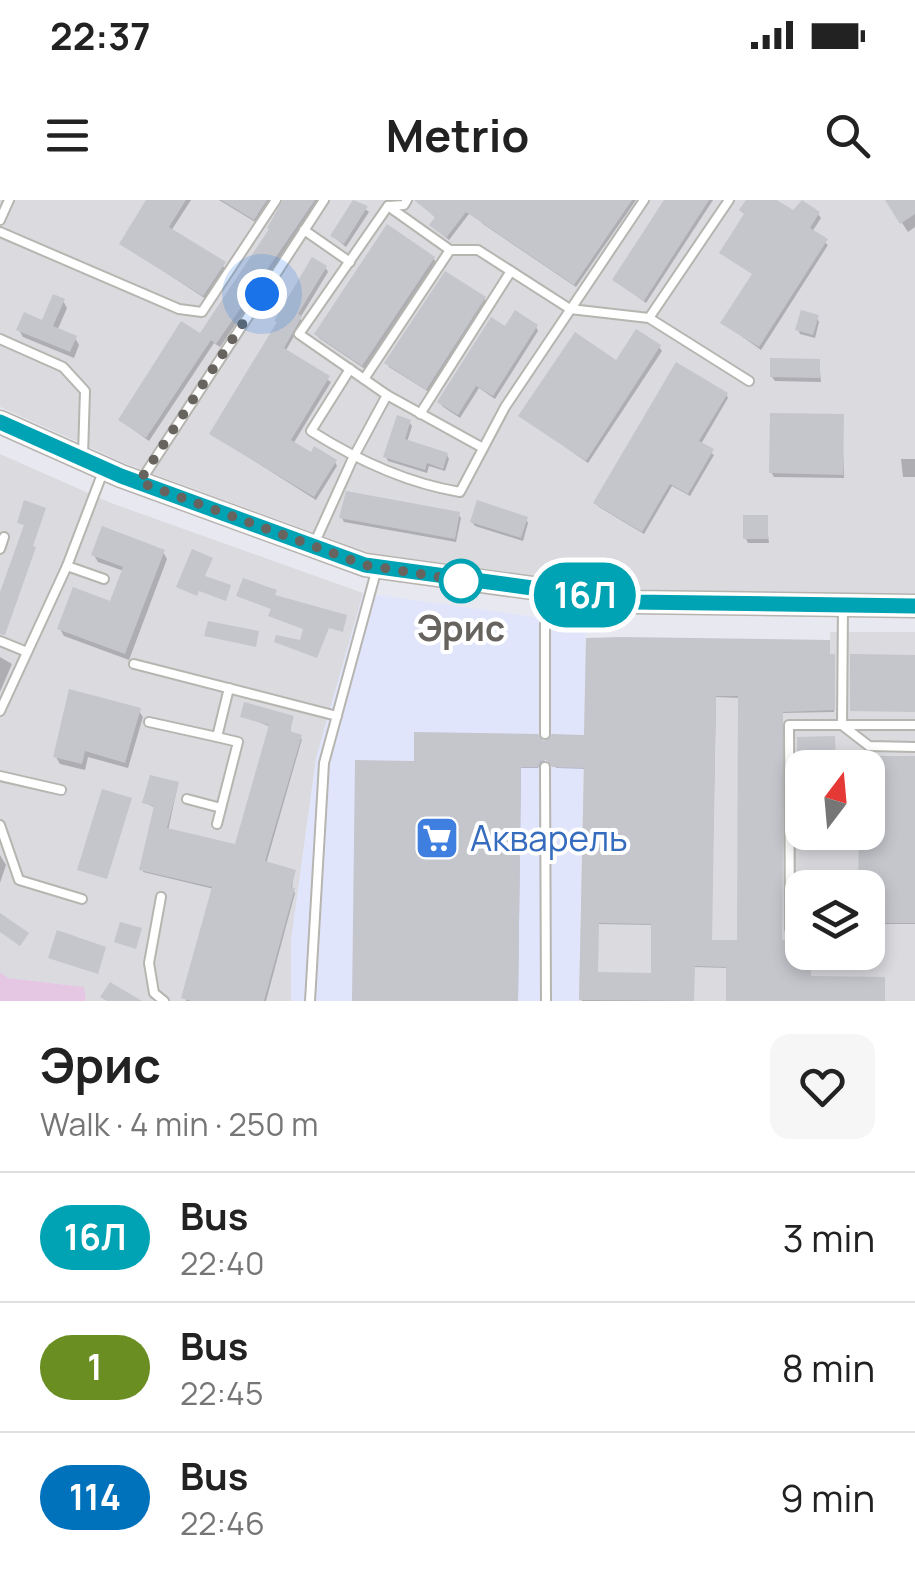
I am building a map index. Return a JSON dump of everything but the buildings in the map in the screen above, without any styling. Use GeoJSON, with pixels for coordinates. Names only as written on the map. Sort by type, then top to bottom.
{"type":"FeatureCollection","features":[{"type":"Feature","properties":{"kind":"main road"},"geometry":{"type":"LineString","coordinates":[[0,422],[139,482],[377,567],[634,602],[915,606]]}},
{"type":"Feature","properties":{"kind":"lane"},"geometry":{"type":"LineString","coordinates":[[0,220],[8,200]]}},
{"type":"Feature","properties":{"kind":"lane"},"geometry":{"type":"LineString","coordinates":[[0,232],[179,309],[202,312],[276,200]]}},
{"type":"Feature","properties":{"kind":"lane"},"geometry":{"type":"LineString","coordinates":[[139,482],[324,200]]}},
{"type":"Feature","properties":{"kind":"lane"},"geometry":{"type":"LineString","coordinates":[[388,206],[404,205],[407,200]]}},
{"type":"Feature","properties":{"kind":"lane"},"geometry":{"type":"LineString","coordinates":[[350,370],[310,431],[353,458],[431,487],[460,492],[505,407],[644,200]]}},
{"type":"Feature","properties":{"kind":"lane"},"geometry":{"type":"LineString","coordinates":[[649,318],[729,200]]}},
{"type":"Feature","properties":{"kind":"lane"},"geometry":{"type":"LineString","coordinates":[[388,206],[450,250],[478,250],[570,309],[649,318],[749,381]]}},
{"type":"Feature","properties":{"kind":"lane"},"geometry":{"type":"LineString","coordinates":[[388,206],[299,334],[387,395],[483,448]]}},
{"type":"Feature","properties":{"kind":"lane"},"geometry":{"type":"LineString","coordinates":[[304,230],[350,262]]}},
{"type":"Feature","properties":{"kind":"lane"},"geometry":{"type":"LineString","coordinates":[[364,379],[450,250]]}},
{"type":"Feature","properties":{"kind":"lane"},"geometry":{"type":"LineString","coordinates":[[420,414],[511,271]]}},
{"type":"Feature","properties":{"kind":"lane"},"geometry":{"type":"LineString","coordinates":[[0,340],[62,367],[86,391],[83,459]]}},
{"type":"Feature","properties":{"kind":"lane"},"geometry":{"type":"LineString","coordinates":[[313,546],[387,395]]}},
{"type":"Feature","properties":{"kind":"lane"},"geometry":{"type":"LineString","coordinates":[[0,710],[67,566],[104,468]]}},
{"type":"Feature","properties":{"kind":"lane"},"geometry":{"type":"LineString","coordinates":[[0,549],[4,537]]}},
{"type":"Feature","properties":{"kind":"lane"},"geometry":{"type":"LineString","coordinates":[[67,566],[104,579]]}},
{"type":"Feature","properties":{"kind":"lane"},"geometry":{"type":"LineString","coordinates":[[310,1001],[324,763],[377,567]]}},
{"type":"Feature","properties":{"kind":"lane"},"geometry":{"type":"LineString","coordinates":[[546,590],[546,734]]}},
{"type":"Feature","properties":{"kind":"lane"},"geometry":{"type":"LineString","coordinates":[[842,725],[843,605]]}},
{"type":"Feature","properties":{"kind":"lane"},"geometry":{"type":"LineString","coordinates":[[0,641],[27,652]]}},
{"type":"Feature","properties":{"kind":"lane"},"geometry":{"type":"LineString","coordinates":[[134,664],[337,716]]}},
{"type":"Feature","properties":{"kind":"lane"},"geometry":{"type":"LineString","coordinates":[[216,738],[228,688]]}},
{"type":"Feature","properties":{"kind":"lane"},"geometry":{"type":"LineString","coordinates":[[149,722],[238,742],[217,824]]}},
{"type":"Feature","properties":{"kind":"lane"},"geometry":{"type":"LineString","coordinates":[[790,870],[790,725],[915,726]]}},
{"type":"Feature","properties":{"kind":"lane"},"geometry":{"type":"LineString","coordinates":[[842,725],[869,746],[915,747]]}},
{"type":"Feature","properties":{"kind":"lane"},"geometry":{"type":"LineString","coordinates":[[546,767],[546,1001]]}},
{"type":"Feature","properties":{"kind":"lane"},"geometry":{"type":"LineString","coordinates":[[0,776],[61,790]]}},
{"type":"Feature","properties":{"kind":"lane"},"geometry":{"type":"LineString","coordinates":[[187,799],[221,808]]}},
{"type":"Feature","properties":{"kind":"lane"},"geometry":{"type":"LineString","coordinates":[[0,825],[18,880],[82,899]]}},
{"type":"Feature","properties":{"kind":"lane"},"geometry":{"type":"LineString","coordinates":[[160,897],[149,963],[154,992],[164,1001]]}},
{"type":"Feature","properties":{"kind":"shaded area"},"geometry":{"type":"Polygon","coordinates":[[[0,200],[915,200],[915,594],[641,591],[372,554],[129,465],[0,407],[0,200]]]}},
{"type":"Feature","properties":{"kind":"shaded area"},"geometry":{"type":"Polygon","coordinates":[[[0,454],[111,503],[363,593],[316,758],[291,940],[291,1001],[86,1001],[83,987],[7,978],[0,972],[0,454]]]}},
{"type":"Feature","properties":{"kind":"shaded area"},"geometry":{"type":"Polygon","coordinates":[[[363,593],[586,624],[579,1001],[291,1001],[291,940],[316,758],[363,593]]]}},
{"type":"Feature","properties":{"kind":"shaded area"},"geometry":{"type":"Polygon","coordinates":[[[830,632],[915,632],[915,1001],[579,1001],[586,638],[830,640],[830,632]]]}},
{"type":"Feature","properties":{"kind":"shaded area"},"geometry":{"type":"Polygon","coordinates":[[[0,972],[8,978],[84,987],[86,1001],[0,1001],[0,972]]]}},
{"type":"Feature","properties":{"kind":"bus line","name":"16Л"},"geometry":{"type":"LineString","coordinates":[[0,422],[121,476],[365,565],[634,602],[915,606]]}},
{"type":"Feature","properties":{"kind":"place","name":"Эрис"},"geometry":{"type":"Point","coordinates":[461,581]}},
{"type":"Feature","properties":{"kind":"place","name":"Акварель"},"geometry":{"type":"Point","coordinates":[437,838]}},
{"type":"Feature","properties":{"kind":"route"},"geometry":{"type":"LineString","coordinates":[[262,294],[139,482],[365,565],[461,581]]}}]}
